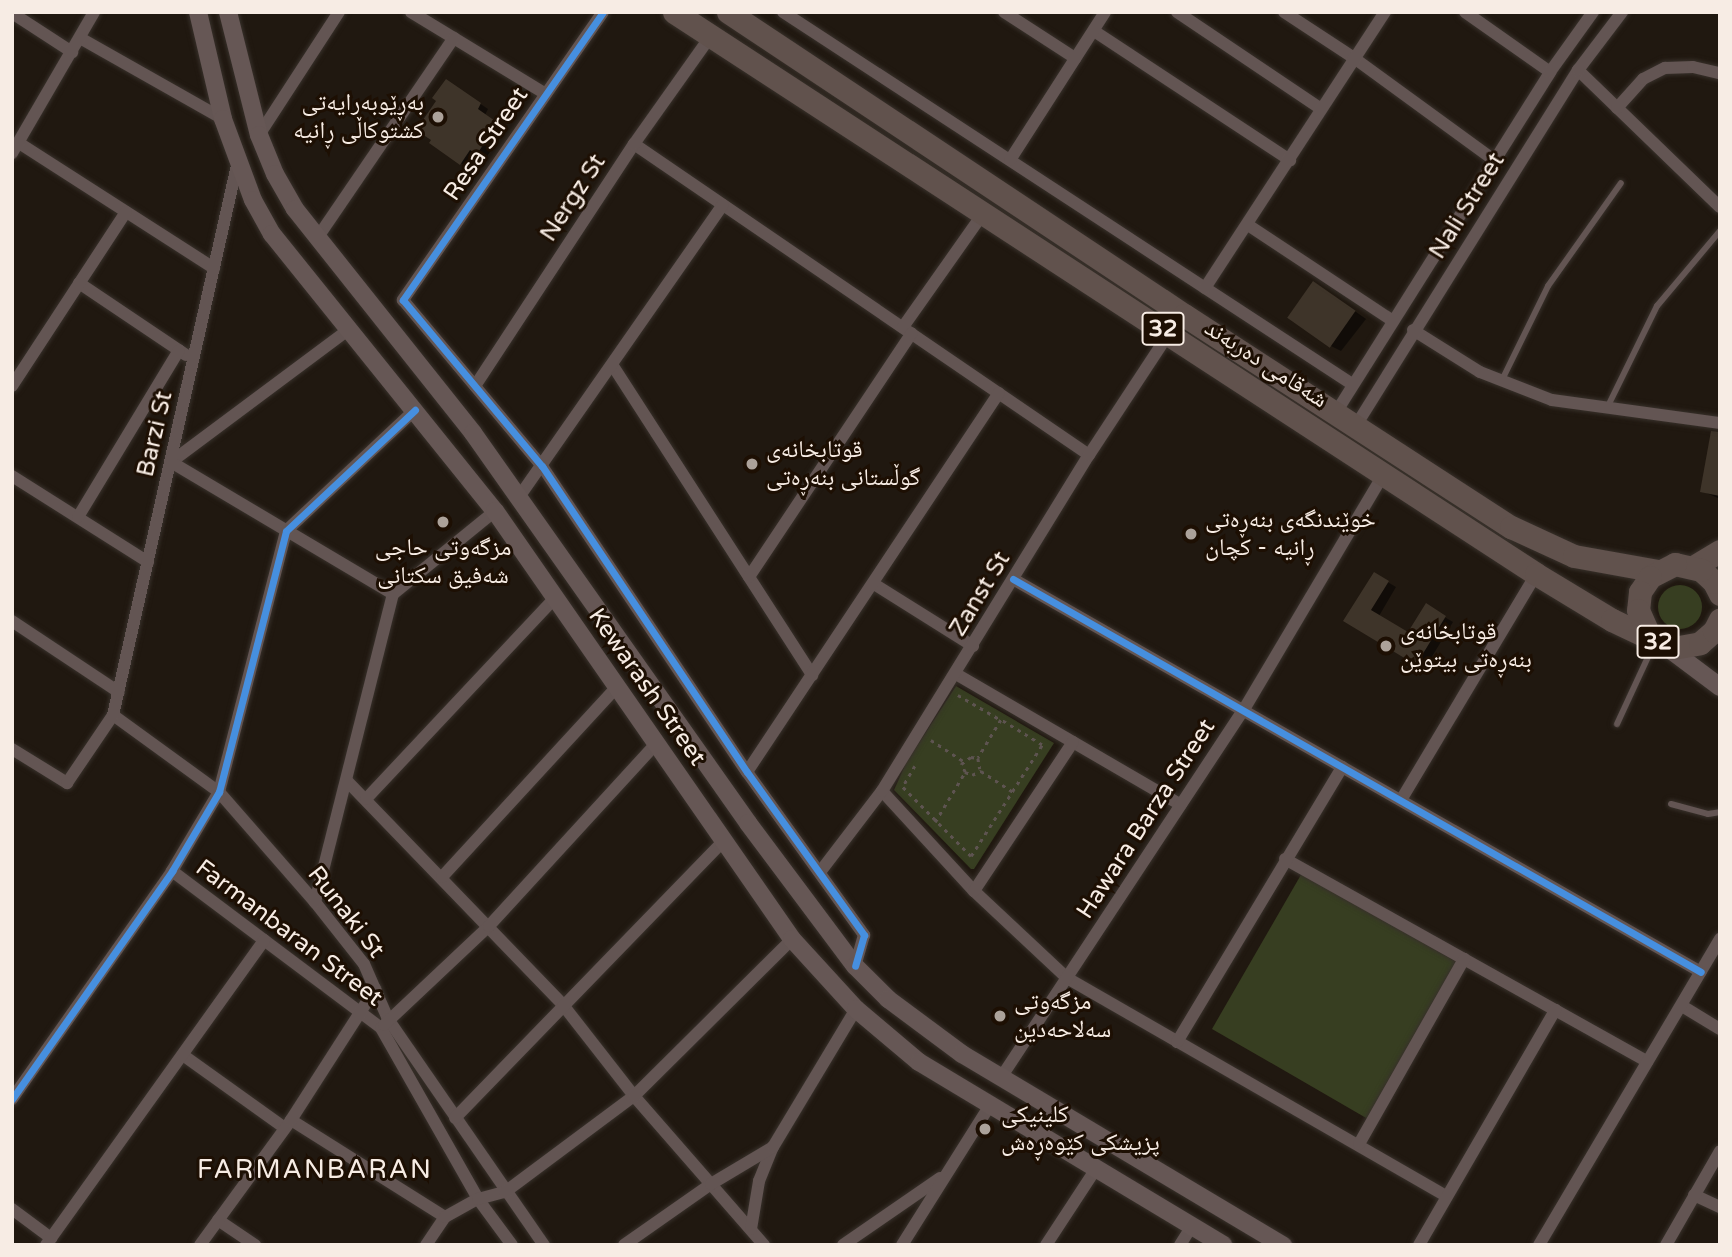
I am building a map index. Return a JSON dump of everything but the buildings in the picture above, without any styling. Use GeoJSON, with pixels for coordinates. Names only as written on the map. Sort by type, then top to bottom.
{"type":"FeatureCollection","features":[{"type":"Feature","properties":{"kind":"highway","name":"شەقامی دەربەند"},"geometry":{"type":"LineString","coordinates":[[674,12],[982,215],[1169,332],[1536,574],[1612,620],[1660,643]]}},
{"type":"Feature","properties":{"kind":"highway","name":"شەقامی دەربەند"},"geometry":{"type":"LineString","coordinates":[[727,12],[1354,427],[1511,527],[1574,556],[1657,571]]}},
{"type":"Feature","properties":{"kind":"highway","name":"32"},"geometry":{"type":"LineString","coordinates":[[1719,622],[1700,643],[1682,648],[1660,643],[1643,627],[1638,601],[1644,584],[1657,571],[1675,565],[1693,567],[1720,551]]}},
{"type":"Feature","properties":{"kind":"highway"},"geometry":{"type":"LineString","coordinates":[[1693,567],[1708,575],[1720,594]]}},
{"type":"Feature","properties":{"kind":"main road","name":"Kewarash Street"},"geometry":{"type":"LineString","coordinates":[[198,12],[223,119],[253,200],[272,234],[495,511],[792,939],[856,1009],[919,1062],[989,1107],[1223,1245]]}},
{"type":"Feature","properties":{"kind":"main road","name":"Kewarash Street"},"geometry":{"type":"LineString","coordinates":[[228,12],[259,135],[275,174],[295,209],[472,433],[748,823],[855,966],[919,1024],[1283,1245]]}},
{"type":"Feature","properties":{"kind":"main road"},"geometry":{"type":"LineString","coordinates":[[446,451],[472,433]]}},
{"type":"Feature","properties":{"kind":"main road"},"geometry":{"type":"LineString","coordinates":[[1660,643],[1720,687]]}},
{"type":"Feature","properties":{"kind":"street"},"geometry":{"type":"LineString","coordinates":[[94,12],[15,148],[126,212],[214,268]]}},
{"type":"Feature","properties":{"kind":"street"},"geometry":{"type":"LineString","coordinates":[[259,135],[339,12]]}},
{"type":"Feature","properties":{"kind":"street","name":"Resa Street"},"geometry":{"type":"LineString","coordinates":[[475,386],[403,300],[544,93],[603,12]]}},
{"type":"Feature","properties":{"kind":"street"},"geometry":{"type":"LineString","coordinates":[[783,12],[1352,384]]}},
{"type":"Feature","properties":{"kind":"street"},"geometry":{"type":"LineString","coordinates":[[1004,12],[1075,58]]}},
{"type":"Feature","properties":{"kind":"street"},"geometry":{"type":"LineString","coordinates":[[1010,160],[1105,12]]}},
{"type":"Feature","properties":{"kind":"street"},"geometry":{"type":"LineString","coordinates":[[1177,12],[1320,108]]}},
{"type":"Feature","properties":{"kind":"street"},"geometry":{"type":"LineString","coordinates":[[1284,12],[1354,58],[1494,160]]}},
{"type":"Feature","properties":{"kind":"street"},"geometry":{"type":"LineString","coordinates":[[1205,288],[1385,12]]}},
{"type":"Feature","properties":{"kind":"street"},"geometry":{"type":"LineString","coordinates":[[1465,12],[1550,72]]}},
{"type":"Feature","properties":{"kind":"street","name":"Nali Street"},"geometry":{"type":"LineString","coordinates":[[1335,414],[1550,72],[1592,12]]}},
{"type":"Feature","properties":{"kind":"street","name":"Nali Street"},"geometry":{"type":"LineString","coordinates":[[1354,427],[1578,70],[1622,12]]}},
{"type":"Feature","properties":{"kind":"street"},"geometry":{"type":"LineString","coordinates":[[12,13],[72,52]]}},
{"type":"Feature","properties":{"kind":"street"},"geometry":{"type":"LineString","coordinates":[[416,14],[544,93]]}},
{"type":"Feature","properties":{"kind":"street"},"geometry":{"type":"LineString","coordinates":[[1094,31],[1290,160]]}},
{"type":"Feature","properties":{"kind":"street","name":"Nergz St"},"geometry":{"type":"LineString","coordinates":[[475,386],[634,144],[710,37]]}},
{"type":"Feature","properties":{"kind":"street"},"geometry":{"type":"LineString","coordinates":[[80,38],[223,119]]}},
{"type":"Feature","properties":{"kind":"street"},"geometry":{"type":"LineString","coordinates":[[318,237],[454,38]]}},
{"type":"Feature","properties":{"kind":"street"},"geometry":{"type":"LineString","coordinates":[[1616,108],[1643,79],[1665,68],[1693,67],[1720,74]]}},
{"type":"Feature","properties":{"kind":"street"},"geometry":{"type":"LineString","coordinates":[[1578,70],[1720,207]]}},
{"type":"Feature","properties":{"kind":"street"},"geometry":{"type":"LineString","coordinates":[[634,144],[1089,455]]}},
{"type":"Feature","properties":{"kind":"street","name":"Barzi St"},"geometry":{"type":"LineString","coordinates":[[12,749],[67,783],[113,715],[238,161]]}},
{"type":"Feature","properties":{"kind":"street"},"geometry":{"type":"LineString","coordinates":[[519,497],[723,205]]}},
{"type":"Feature","properties":{"kind":"street"},"geometry":{"type":"LineString","coordinates":[[12,386],[126,212]]}},
{"type":"Feature","properties":{"kind":"street"},"geometry":{"type":"LineString","coordinates":[[750,577],[982,215]]}},
{"type":"Feature","properties":{"kind":"street"},"geometry":{"type":"LineString","coordinates":[[1248,225],[1393,321]]}},
{"type":"Feature","properties":{"kind":"street"},"geometry":{"type":"LineString","coordinates":[[79,283],[193,360]]}},
{"type":"Feature","properties":{"kind":"street"},"geometry":{"type":"LineString","coordinates":[[348,330],[171,462],[393,594]]}},
{"type":"Feature","properties":{"kind":"street"},"geometry":{"type":"LineString","coordinates":[[1413,330],[1501,382],[1552,400],[1720,424]]}},
{"type":"Feature","properties":{"kind":"street","name":"Zanst St"},"geometry":{"type":"LineString","coordinates":[[820,872],[882,791],[1089,455],[1169,332]]}},
{"type":"Feature","properties":{"kind":"street"},"geometry":{"type":"LineString","coordinates":[[78,517],[179,350]]}},
{"type":"Feature","properties":{"kind":"street"},"geometry":{"type":"LineString","coordinates":[[613,366],[812,676]]}},
{"type":"Feature","properties":{"kind":"street"},"geometry":{"type":"LineString","coordinates":[[475,386],[542,466],[747,772],[864,935],[855,966]]}},
{"type":"Feature","properties":{"kind":"street"},"geometry":{"type":"LineString","coordinates":[[747,772],[999,393]]}},
{"type":"Feature","properties":{"kind":"street"},"geometry":{"type":"LineString","coordinates":[[12,1100],[172,871],[219,792],[286,531],[415,410]]}},
{"type":"Feature","properties":{"kind":"street","name":"Hawara Barza Street"},"geometry":{"type":"LineString","coordinates":[[1002,1076],[1243,711],[1384,474]]}},
{"type":"Feature","properties":{"kind":"street"},"geometry":{"type":"LineString","coordinates":[[12,476],[148,562]]}},
{"type":"Feature","properties":{"kind":"street"},"geometry":{"type":"LineString","coordinates":[[315,902],[393,594],[495,511]]}},
{"type":"Feature","properties":{"kind":"street"},"geometry":{"type":"LineString","coordinates":[[1401,800],[1536,574]]}},
{"type":"Feature","properties":{"kind":"street"},"geometry":{"type":"LineString","coordinates":[[1013,579],[1702,972]]}},
{"type":"Feature","properties":{"kind":"street"},"geometry":{"type":"LineString","coordinates":[[874,584],[973,646]]}},
{"type":"Feature","properties":{"kind":"street"},"geometry":{"type":"LineString","coordinates":[[366,799],[555,598]]}},
{"type":"Feature","properties":{"kind":"street"},"geometry":{"type":"LineString","coordinates":[[12,621],[119,692]]}},
{"type":"Feature","properties":{"kind":"street"},"geometry":{"type":"LineString","coordinates":[[956,674],[1181,805]]}},
{"type":"Feature","properties":{"kind":"street"},"geometry":{"type":"LineString","coordinates":[[442,877],[617,688]]}},
{"type":"Feature","properties":{"kind":"street","name":"Runaki St"},"geometry":{"type":"LineString","coordinates":[[113,715],[219,792],[315,902],[364,964],[375,989],[385,1024],[478,1199],[512,1245]]}},
{"type":"Feature","properties":{"kind":"street"},"geometry":{"type":"LineString","coordinates":[[974,891],[1073,743]]}},
{"type":"Feature","properties":{"kind":"street"},"geometry":{"type":"LineString","coordinates":[[385,1024],[489,926],[656,744]]}},
{"type":"Feature","properties":{"kind":"street"},"geometry":{"type":"LineString","coordinates":[[1177,1042],[1342,767]]}},
{"type":"Feature","properties":{"kind":"street"},"geometry":{"type":"LineString","coordinates":[[347,781],[563,1005],[634,1096],[764,1245]]}},
{"type":"Feature","properties":{"kind":"street"},"geometry":{"type":"LineString","coordinates":[[882,791],[974,891],[1067,978],[1446,1196]]}},
{"type":"Feature","properties":{"kind":"street"},"geometry":{"type":"LineString","coordinates":[[455,1118],[724,841]]}},
{"type":"Feature","properties":{"kind":"street"},"geometry":{"type":"LineString","coordinates":[[1285,859],[1647,1062]]}},
{"type":"Feature","properties":{"kind":"street","name":"Farmanbaran Street"},"geometry":{"type":"LineString","coordinates":[[172,871],[358,1011],[385,1024]]}},
{"type":"Feature","properties":{"kind":"street"},"geometry":{"type":"LineString","coordinates":[[426,1245],[445,1217],[478,1199],[505,1192],[634,1096],[792,939]]}},
{"type":"Feature","properties":{"kind":"street"},"geometry":{"type":"LineString","coordinates":[[1539,1245],[1720,939]]}},
{"type":"Feature","properties":{"kind":"street"},"geometry":{"type":"LineString","coordinates":[[12,1209],[48,1241],[264,940]]}},
{"type":"Feature","properties":{"kind":"street"},"geometry":{"type":"LineString","coordinates":[[1359,1144],[1464,959]]}},
{"type":"Feature","properties":{"kind":"street"},"geometry":{"type":"LineString","coordinates":[[200,1245],[288,1124],[358,1011],[375,989]]}},
{"type":"Feature","properties":{"kind":"street"},"geometry":{"type":"LineString","coordinates":[[1682,1006],[1720,1029]]}},
{"type":"Feature","properties":{"kind":"street"},"geometry":{"type":"LineString","coordinates":[[751,1229],[759,1181],[773,1147],[856,1009]]}},
{"type":"Feature","properties":{"kind":"street"},"geometry":{"type":"LineString","coordinates":[[1419,1245],[1555,1010]]}},
{"type":"Feature","properties":{"kind":"street","name":"Runaki St"},"geometry":{"type":"LineString","coordinates":[[385,1024],[544,1245]]}},
{"type":"Feature","properties":{"kind":"street"},"geometry":{"type":"LineString","coordinates":[[183,1055],[288,1124],[445,1217]]}},
{"type":"Feature","properties":{"kind":"street"},"geometry":{"type":"LineString","coordinates":[[902,1245],[943,1176],[989,1107]]}},
{"type":"Feature","properties":{"kind":"street"},"geometry":{"type":"LineString","coordinates":[[624,1245],[711,1184],[773,1147]]}},
{"type":"Feature","properties":{"kind":"street"},"geometry":{"type":"LineString","coordinates":[[1666,1245],[1720,1151]]}},
{"type":"Feature","properties":{"kind":"street"},"geometry":{"type":"LineString","coordinates":[[1046,1245],[1095,1170]]}},
{"type":"Feature","properties":{"kind":"street"},"geometry":{"type":"LineString","coordinates":[[843,1245],[943,1176]]}},
{"type":"Feature","properties":{"kind":"street"},"geometry":{"type":"LineString","coordinates":[[1695,1195],[1720,1207]]}},
{"type":"Feature","properties":{"kind":"street"},"geometry":{"type":"LineString","coordinates":[[218,1220],[255,1245]]}},
{"type":"Feature","properties":{"kind":"street"},"geometry":{"type":"LineString","coordinates":[[1180,1245],[1192,1226]]}},
{"type":"Feature","properties":{"kind":"lane"},"geometry":{"type":"LineString","coordinates":[[1501,382],[1548,286],[1621,183]]}},
{"type":"Feature","properties":{"kind":"lane"},"geometry":{"type":"LineString","coordinates":[[1606,409],[1657,306],[1720,231]]}},
{"type":"Feature","properties":{"kind":"lane"},"geometry":{"type":"LineString","coordinates":[[1617,724],[1660,643]]}},
{"type":"Feature","properties":{"kind":"lane"},"geometry":{"type":"LineString","coordinates":[[1671,804],[1709,814],[1720,812]]}},
{"type":"Feature","properties":{"kind":"path"},"geometry":{"type":"LineString","coordinates":[[917,764],[903,787],[971,856],[1042,745],[958,695]]}},
{"type":"Feature","properties":{"kind":"path"},"geometry":{"type":"LineString","coordinates":[[1001,720],[978,758],[981,771],[1013,792]]}},
{"type":"Feature","properties":{"kind":"path"},"geometry":{"type":"LineString","coordinates":[[931,740],[963,761],[978,758]]}},
{"type":"Feature","properties":{"kind":"path"},"geometry":{"type":"LineString","coordinates":[[963,761],[961,764],[965,772],[972,775],[981,771]]}},
{"type":"Feature","properties":{"kind":"path"},"geometry":{"type":"LineString","coordinates":[[935,822],[965,772]]}},
{"type":"Feature","properties":{"kind":"green space"},"geometry":{"type":"Polygon","coordinates":[[[1680,585],[1696,591],[1702,607],[1696,623],[1680,629],[1664,623],[1658,607],[1664,591],[1680,585]]]}},
{"type":"Feature","properties":{"kind":"green space"},"geometry":{"type":"Polygon","coordinates":[[[956,686],[1054,743],[974,869],[971,869],[894,790],[906,763],[956,686]]]}},
{"type":"Feature","properties":{"kind":"green space"},"geometry":{"type":"Polygon","coordinates":[[[1302,873],[1459,964],[1369,1119],[1212,1029],[1302,873]]]}},
{"type":"Feature","properties":{"kind":"cycle path"},"geometry":{"type":"LineString","coordinates":[[603,12],[403,300],[542,466],[747,772],[864,935],[855,966]]}},
{"type":"Feature","properties":{"kind":"cycle path"},"geometry":{"type":"LineString","coordinates":[[12,1099],[172,871],[219,792],[286,531],[415,410]]}},
{"type":"Feature","properties":{"kind":"cycle path"},"geometry":{"type":"LineString","coordinates":[[1013,579],[1701,972]]}},
{"type":"Feature","properties":{"kind":"place","name":"بەڕێوبەرایەتی کشتوکاڵی ڕانیە"},"geometry":{"type":"Point","coordinates":[438,117]}},
{"type":"Feature","properties":{"kind":"place","name":"قوتابخانه‌ی گوڵستانی بنه‌ڕه‌تی"},"geometry":{"type":"Point","coordinates":[752,464]}},
{"type":"Feature","properties":{"kind":"place","name":"مزگەوتی حاجی شەفیق سکتانی"},"geometry":{"type":"Point","coordinates":[443,522]}},
{"type":"Feature","properties":{"kind":"place","name":"خوێندنگەی بنەڕەتی ڕانیە - کچان"},"geometry":{"type":"Point","coordinates":[1191,534]}},
{"type":"Feature","properties":{"kind":"place","name":"قوتابخانەی بنەڕەتی بیتوێن"},"geometry":{"type":"Point","coordinates":[1386,646]}},
{"type":"Feature","properties":{"kind":"place","name":"مزگەوتی سەلاحەدین"},"geometry":{"type":"Point","coordinates":[1000,1016]}},
{"type":"Feature","properties":{"kind":"place","name":"كلینیكی پزیشكی كێوەڕەش"},"geometry":{"type":"Point","coordinates":[985,1129]}},
{"type":"Feature","properties":{"kind":"district","name":"FARMANBARAN"},"geometry":{"type":"Point","coordinates":[315,1170]}}]}
